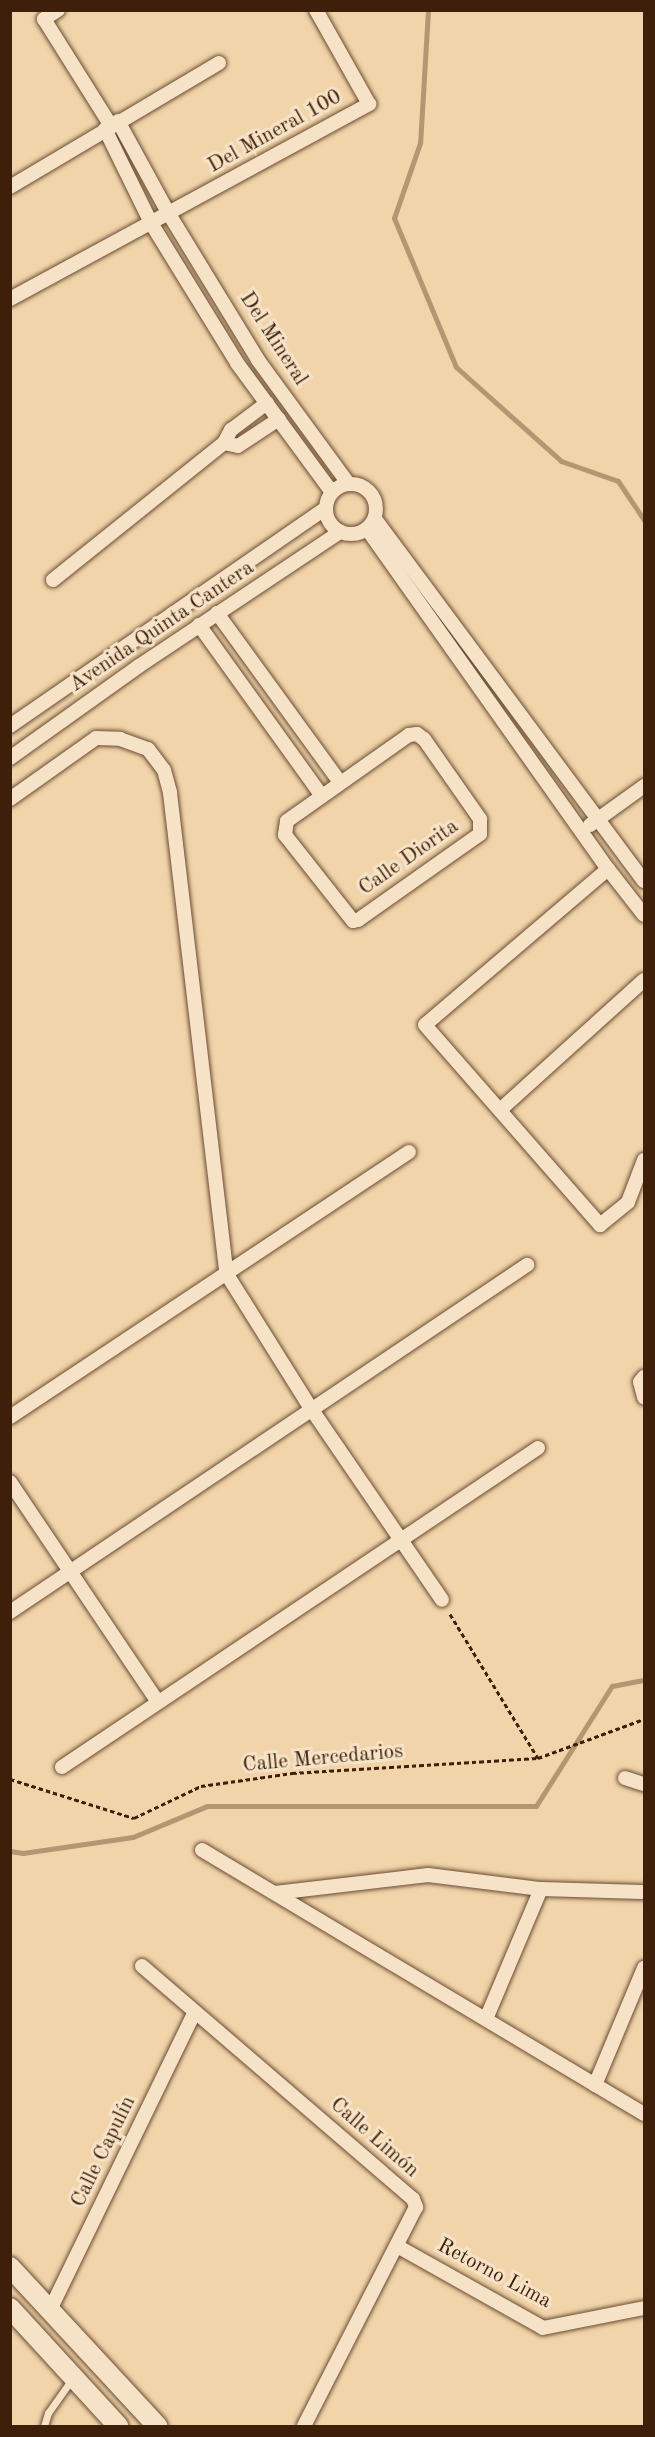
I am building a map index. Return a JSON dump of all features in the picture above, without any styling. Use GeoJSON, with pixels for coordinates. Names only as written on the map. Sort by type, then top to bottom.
{"type":"FeatureCollection","features":[{"type":"Feature","properties":{"kind":"main road"},"geometry":{"type":"LineString","coordinates":[[10,2267],[157,2427]]}},
{"type":"Feature","properties":{"kind":"main road"},"geometry":{"type":"LineString","coordinates":[[10,2308],[118,2427]]}},
{"type":"Feature","properties":{"kind":"street"},"geometry":{"type":"LineString","coordinates":[[58,10],[44,19],[169,213]]}},
{"type":"Feature","properties":{"kind":"street","name":"Del Mineral 100"},"geometry":{"type":"LineString","coordinates":[[10,299],[369,105],[316,10]]}},
{"type":"Feature","properties":{"kind":"street"},"geometry":{"type":"LineString","coordinates":[[10,187],[219,63]]}},
{"type":"Feature","properties":{"kind":"street"},"geometry":{"type":"LineString","coordinates":[[112,125],[151,223]]}},
{"type":"Feature","properties":{"kind":"street","name":"Del Mineral"},"geometry":{"type":"LineString","coordinates":[[169,213],[258,360],[348,483]]}},
{"type":"Feature","properties":{"kind":"street","name":"Del Mineral"},"geometry":{"type":"LineString","coordinates":[[151,223],[237,363],[331,491]]}},
{"type":"Feature","properties":{"kind":"street"},"geometry":{"type":"LineString","coordinates":[[53,580],[224,443],[231,430],[267,403]]}},
{"type":"Feature","properties":{"kind":"street"},"geometry":{"type":"LineString","coordinates":[[224,443],[238,446],[279,419]]}},
{"type":"Feature","properties":{"kind":"street"},"geometry":{"type":"LineString","coordinates":[[348,483],[362,485],[372,494],[377,506],[371,524],[354,534],[340,532],[330,523],[325,509],[331,491],[348,483]]}},
{"type":"Feature","properties":{"kind":"street","name":"Avenida Quinta Cantera"},"geometry":{"type":"LineString","coordinates":[[10,726],[325,509]]}},
{"type":"Feature","properties":{"kind":"street"},"geometry":{"type":"LineString","coordinates":[[371,524],[645,881]]}},
{"type":"Feature","properties":{"kind":"street"},"geometry":{"type":"LineString","coordinates":[[371,524],[510,730],[608,869],[645,915]]}},
{"type":"Feature","properties":{"kind":"street","name":"Avenida Quinta Cantera"},"geometry":{"type":"LineString","coordinates":[[10,758],[199,625],[340,532]]}},
{"type":"Feature","properties":{"kind":"street"},"geometry":{"type":"LineString","coordinates":[[218,613],[340,782]]}},
{"type":"Feature","properties":{"kind":"street"},"geometry":{"type":"LineString","coordinates":[[199,625],[321,795]]}},
{"type":"Feature","properties":{"kind":"street"},"geometry":{"type":"LineString","coordinates":[[510,730],[523,720]]}},
{"type":"Feature","properties":{"kind":"street","name":"Calle Diorita"},"geometry":{"type":"LineString","coordinates":[[417,734],[423,739],[480,819],[480,834],[358,920],[353,921],[285,835],[287,821],[340,782],[409,735],[417,734]]}},
{"type":"Feature","properties":{"kind":"street"},"geometry":{"type":"LineString","coordinates":[[10,799],[96,738],[120,739],[148,749],[164,770],[170,793],[226,1273],[312,1410],[442,1600]]}},
{"type":"Feature","properties":{"kind":"street"},"geometry":{"type":"LineString","coordinates":[[581,831],[645,786]]}},
{"type":"Feature","properties":{"kind":"street"},"geometry":{"type":"LineString","coordinates":[[608,869],[425,1025],[600,1225],[628,1202],[645,1160]]}},
{"type":"Feature","properties":{"kind":"street"},"geometry":{"type":"LineString","coordinates":[[500,1110],[645,980]]}},
{"type":"Feature","properties":{"kind":"street"},"geometry":{"type":"LineString","coordinates":[[10,1417],[409,1152]]}},
{"type":"Feature","properties":{"kind":"street"},"geometry":{"type":"LineString","coordinates":[[10,1612],[527,1265]]}},
{"type":"Feature","properties":{"kind":"street"},"geometry":{"type":"LineString","coordinates":[[645,1377],[640,1382],[645,1397]]}},
{"type":"Feature","properties":{"kind":"street"},"geometry":{"type":"LineString","coordinates":[[62,1767],[538,1448]]}},
{"type":"Feature","properties":{"kind":"street"},"geometry":{"type":"LineString","coordinates":[[10,1482],[158,1702]]}},
{"type":"Feature","properties":{"kind":"street"},"geometry":{"type":"LineString","coordinates":[[625,1778],[645,1784]]}},
{"type":"Feature","properties":{"kind":"street"},"geometry":{"type":"LineString","coordinates":[[202,1850],[645,2114]]}},
{"type":"Feature","properties":{"kind":"street"},"geometry":{"type":"LineString","coordinates":[[275,1893],[428,1875],[541,1889],[645,1892]]}},
{"type":"Feature","properties":{"kind":"street"},"geometry":{"type":"LineString","coordinates":[[486,2019],[541,1889]]}},
{"type":"Feature","properties":{"kind":"street","name":"Calle Limón"},"geometry":{"type":"LineString","coordinates":[[142,1966],[413,2199],[416,2207],[304,2427]]}},
{"type":"Feature","properties":{"kind":"street"},"geometry":{"type":"LineString","coordinates":[[595,2085],[645,1968]]}},
{"type":"Feature","properties":{"kind":"street","name":"Calle Capulín"},"geometry":{"type":"LineString","coordinates":[[50,2310],[195,2013]]}},
{"type":"Feature","properties":{"kind":"street","name":"Retorno Lima"},"geometry":{"type":"LineString","coordinates":[[397,2246],[543,2328],[645,2308]]}},
{"type":"Feature","properties":{"kind":"lane"},"geometry":{"type":"LineString","coordinates":[[44,2427],[48,2414],[73,2377]]}},
{"type":"Feature","properties":{"kind":"path"},"geometry":{"type":"LineString","coordinates":[[442,1600],[538,1758]]}},
{"type":"Feature","properties":{"kind":"path","name":"Calle Mercedarios"},"geometry":{"type":"LineString","coordinates":[[10,1779],[134,1818],[201,1786],[292,1773],[538,1758],[645,1719]]}},
{"type":"Feature","properties":{"kind":"waterway"},"geometry":{"type":"LineString","coordinates":[[428,10],[420,143],[394,218],[456,367],[561,461],[618,481],[644,520]]}},
{"type":"Feature","properties":{"kind":"waterway"},"geometry":{"type":"LineString","coordinates":[[10,1851],[23,1853],[133,1837],[207,1806],[536,1806],[612,1686],[644,1680]]}}]}
